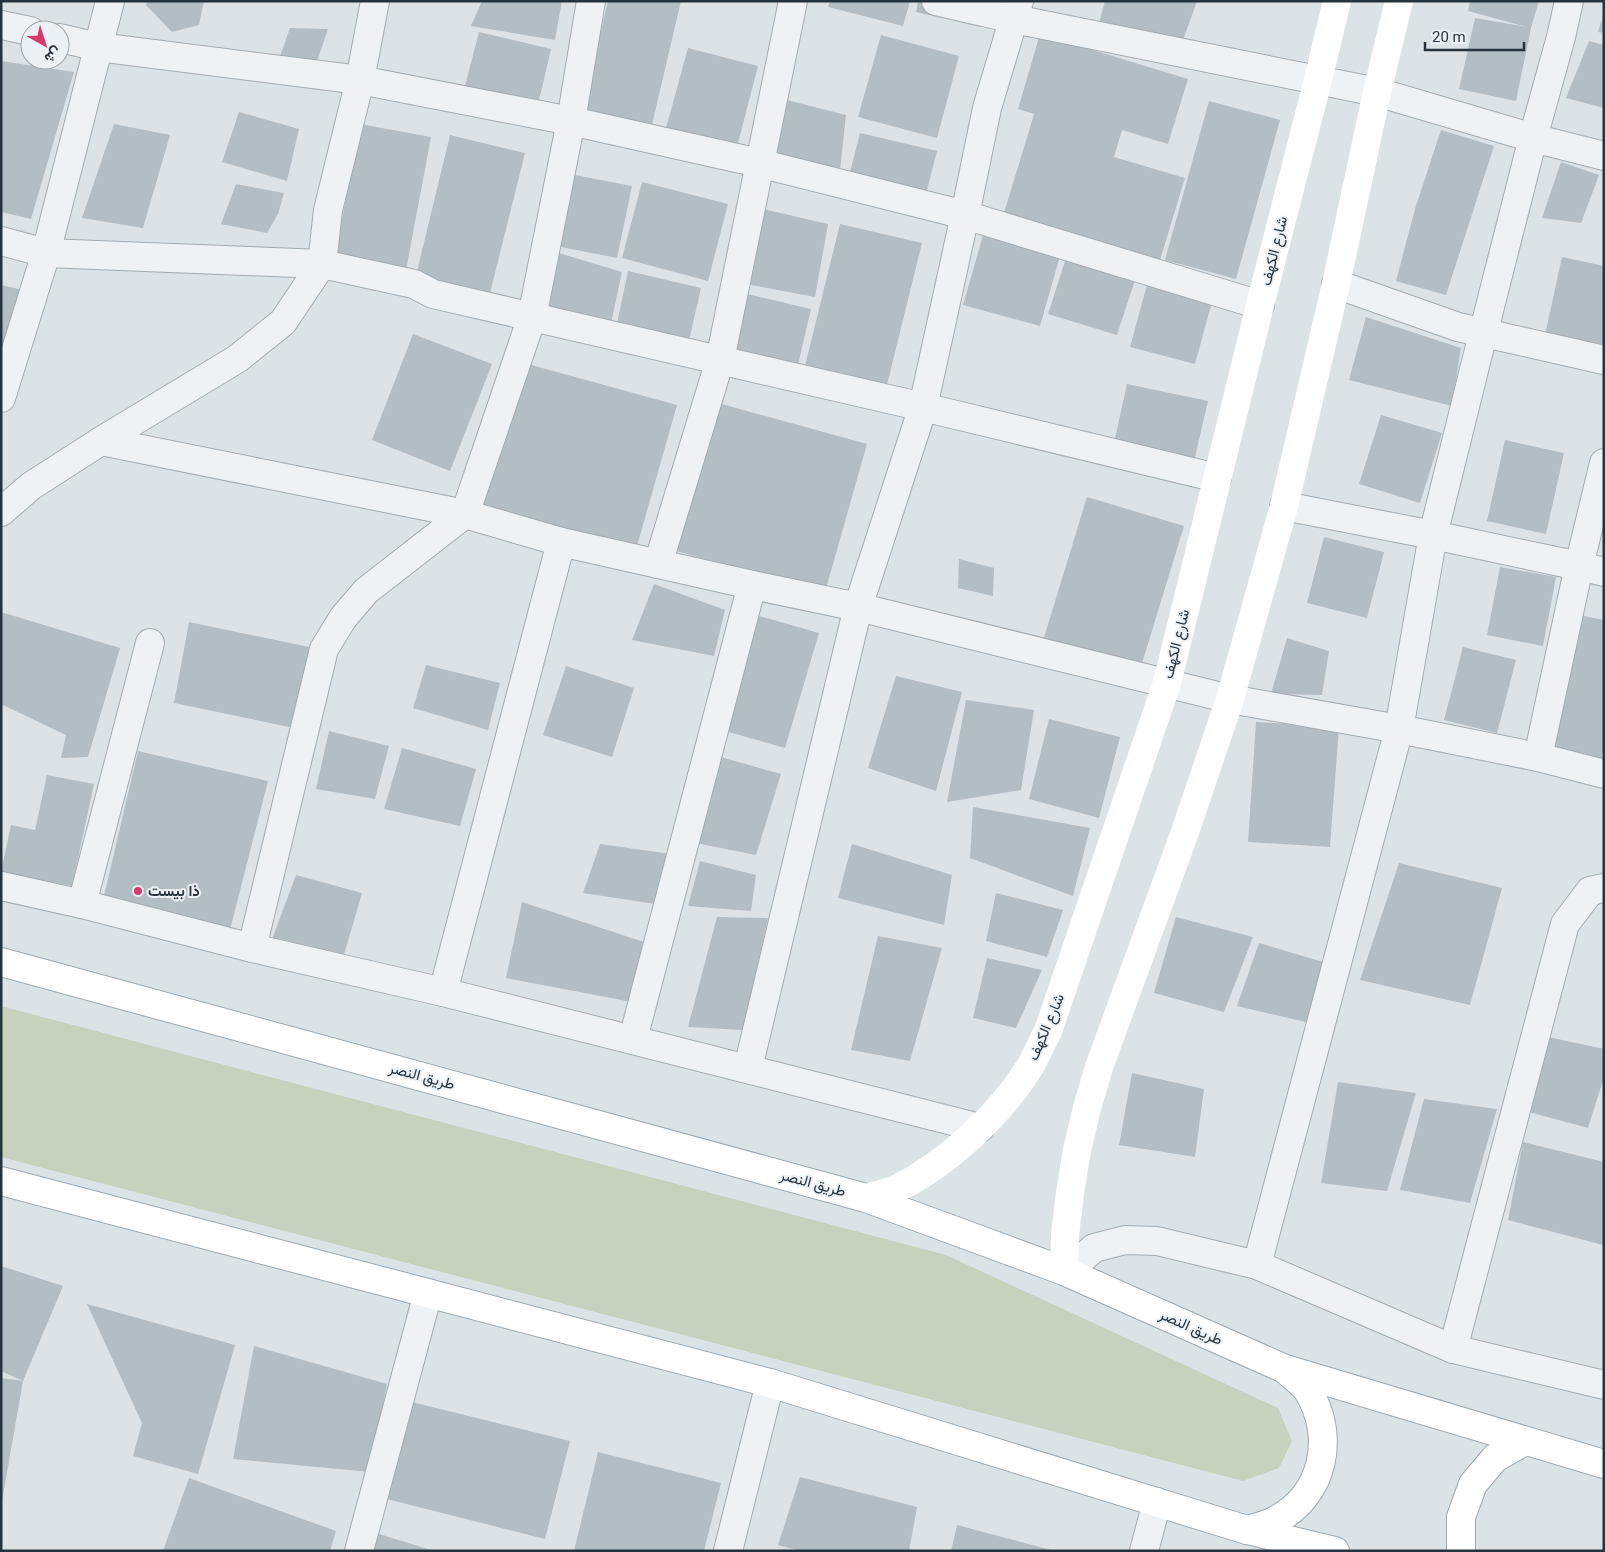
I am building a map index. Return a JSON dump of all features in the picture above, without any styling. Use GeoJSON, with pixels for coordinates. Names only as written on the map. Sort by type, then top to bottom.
{"type":"FeatureCollection","features":[{"type":"Feature","properties":{"kind":"main road","name":"شارع الكهف"},"geometry":{"type":"LineString","coordinates":[[866,1198],[894,1190],[925,1172],[980,1128],[1007,1098],[1031,1065],[1048,1030],[1167,683],[1337,1]]}},
{"type":"Feature","properties":{"kind":"main road"},"geometry":{"type":"LineString","coordinates":[[1066,1271],[1065,1235],[1070,1193],[1087,1108],[1099,1067],[1185,832],[1230,700],[1284,506],[1336,284],[1377,92],[1400,1]]}},
{"type":"Feature","properties":{"kind":"main road","name":"طريق النصر"},"geometry":{"type":"LineString","coordinates":[[1,962],[866,1198],[1066,1271],[1285,1369],[1604,1464]]}},
{"type":"Feature","properties":{"kind":"main road"},"geometry":{"type":"LineString","coordinates":[[1,1181],[770,1383],[1247,1530],[1335,1551]]}},
{"type":"Feature","properties":{"kind":"main road"},"geometry":{"type":"LineString","coordinates":[[1247,1530],[1276,1520],[1300,1502],[1317,1476],[1324,1447],[1321,1417],[1307,1390],[1285,1369]]}},
{"type":"Feature","properties":{"kind":"main road"},"geometry":{"type":"LineString","coordinates":[[1461,1551],[1461,1517],[1473,1484],[1495,1458],[1525,1441]]}},
{"type":"Feature","properties":{"kind":"street"},"geometry":{"type":"LineString","coordinates":[[1,398],[46,253],[110,1]]}},
{"type":"Feature","properties":{"kind":"street"},"geometry":{"type":"LineString","coordinates":[[1,512],[31,486],[101,441],[237,360],[283,322],[322,264],[328,210],[360,80],[375,1]]}},
{"type":"Feature","properties":{"kind":"street"},"geometry":{"type":"LineString","coordinates":[[252,948],[324,649],[343,618],[366,591],[465,514],[532,317],[571,121],[591,1]]}},
{"type":"Feature","properties":{"kind":"street"},"geometry":{"type":"LineString","coordinates":[[658,564],[720,360],[793,1]]}},
{"type":"Feature","properties":{"kind":"street"},"geometry":{"type":"LineString","coordinates":[[936,1],[1016,10],[1377,92],[1533,138],[1604,156]]}},
{"type":"Feature","properties":{"kind":"street"},"geometry":{"type":"LineString","coordinates":[[1257,1265],[1399,729],[1433,535],[1482,334],[1569,1]]}},
{"type":"Feature","properties":{"kind":"street"},"geometry":{"type":"LineString","coordinates":[[748,1068],[858,607],[923,407],[987,108],[1016,10]]}},
{"type":"Feature","properties":{"kind":"street"},"geometry":{"type":"LineString","coordinates":[[1,25],[20,29]]}},
{"type":"Feature","properties":{"kind":"street"},"geometry":{"type":"LineString","coordinates":[[70,40],[98,47],[360,80],[571,121],[759,163],[965,215],[1260,305]]}},
{"type":"Feature","properties":{"kind":"street"},"geometry":{"type":"LineString","coordinates":[[1,241],[46,253],[322,264],[414,284],[433,294],[923,407],[1217,478]]}},
{"type":"Feature","properties":{"kind":"street"},"geometry":{"type":"LineString","coordinates":[[1336,284],[1482,334],[1604,360]]}},
{"type":"Feature","properties":{"kind":"street"},"geometry":{"type":"LineString","coordinates":[[101,441],[465,514],[561,542],[858,607],[1230,700],[1399,729],[1538,757],[1604,774]]}},
{"type":"Feature","properties":{"kind":"street"},"geometry":{"type":"LineString","coordinates":[[1538,757],[1591,569],[1604,463]]}},
{"type":"Feature","properties":{"kind":"street"},"geometry":{"type":"LineString","coordinates":[[1284,506],[1433,535],[1591,569]]}},
{"type":"Feature","properties":{"kind":"street"},"geometry":{"type":"LineString","coordinates":[[443,992],[561,542]]}},
{"type":"Feature","properties":{"kind":"street"},"geometry":{"type":"LineString","coordinates":[[633,1039],[752,585]]}},
{"type":"Feature","properties":{"kind":"street"},"geometry":{"type":"LineString","coordinates":[[82,904],[150,643]]}},
{"type":"Feature","properties":{"kind":"street"},"geometry":{"type":"LineString","coordinates":[[1,886],[82,904],[252,948],[443,992],[980,1128]]}},
{"type":"Feature","properties":{"kind":"street"},"geometry":{"type":"LineString","coordinates":[[1453,1349],[1565,924],[1590,891],[1604,888]]}},
{"type":"Feature","properties":{"kind":"street"},"geometry":{"type":"LineString","coordinates":[[1066,1271],[1094,1248],[1125,1240],[1157,1241],[1257,1265],[1453,1349],[1604,1385]]}},
{"type":"Feature","properties":{"kind":"street"},"geometry":{"type":"LineString","coordinates":[[360,1551],[428,1293]]}},
{"type":"Feature","properties":{"kind":"street"},"geometry":{"type":"LineString","coordinates":[[728,1551],[770,1383]]}},
{"type":"Feature","properties":{"kind":"street"},"geometry":{"type":"LineString","coordinates":[[1144,1551],[1157,1502]]}},
{"type":"Feature","properties":{"kind":"green space"},"geometry":{"type":"Polygon","coordinates":[[[1,1006],[946,1255],[1278,1408],[1292,1441],[1279,1468],[1243,1481],[1,1157],[1,1006]]]}},
{"type":"Feature","properties":{"kind":"building"},"geometry":{"type":"Polygon","coordinates":[[[147,1],[204,1],[199,25],[172,32],[146,5],[147,1]]]}},
{"type":"Feature","properties":{"kind":"building"},"geometry":{"type":"Polygon","coordinates":[[[482,1],[562,1],[555,40],[471,26],[482,1]]]}},
{"type":"Feature","properties":{"kind":"building"},"geometry":{"type":"Polygon","coordinates":[[[608,1],[681,1],[651,129],[582,113],[608,1]]]}},
{"type":"Feature","properties":{"kind":"building"},"geometry":{"type":"Polygon","coordinates":[[[830,1],[910,1],[903,26],[828,7],[830,1]]]}},
{"type":"Feature","properties":{"kind":"building"},"geometry":{"type":"Polygon","coordinates":[[[918,1],[986,1],[980,27],[916,12],[918,1]]]}},
{"type":"Feature","properties":{"kind":"building"},"geometry":{"type":"Polygon","coordinates":[[[1105,1],[1197,1],[1182,43],[1099,23],[1105,1]]]}},
{"type":"Feature","properties":{"kind":"building"},"geometry":{"type":"Polygon","coordinates":[[[1470,1],[1539,1],[1531,28],[1516,101],[1459,89],[1475,18],[1527,27],[1468,11],[1470,1]]]}},
{"type":"Feature","properties":{"kind":"building"},"geometry":{"type":"Polygon","coordinates":[[[1604,13],[1604,33],[1598,32],[1604,13]]]}},
{"type":"Feature","properties":{"kind":"building"},"geometry":{"type":"Polygon","coordinates":[[[290,28],[328,29],[315,67],[278,62],[290,28]]]}},
{"type":"Feature","properties":{"kind":"building"},"geometry":{"type":"Polygon","coordinates":[[[479,32],[551,49],[538,105],[463,94],[479,32]]]}},
{"type":"Feature","properties":{"kind":"building"},"geometry":{"type":"Polygon","coordinates":[[[1040,34],[1188,79],[1168,144],[1122,130],[1114,157],[1185,178],[1160,260],[1004,213],[1034,114],[1018,109],[1040,34]]]}},
{"type":"Feature","properties":{"kind":"building"},"geometry":{"type":"Polygon","coordinates":[[[881,35],[959,56],[937,138],[858,117],[881,35]]]}},
{"type":"Feature","properties":{"kind":"building"},"geometry":{"type":"Polygon","coordinates":[[[1589,41],[1604,45],[1604,108],[1566,98],[1589,41]]]}},
{"type":"Feature","properties":{"kind":"building"},"geometry":{"type":"Polygon","coordinates":[[[688,48],[758,66],[737,147],[666,128],[688,48]]]}},
{"type":"Feature","properties":{"kind":"building"},"geometry":{"type":"Polygon","coordinates":[[[1,61],[20,64],[20,70],[61,70],[74,72],[31,219],[1,212],[1,61]]]}},
{"type":"Feature","properties":{"kind":"building"},"geometry":{"type":"Polygon","coordinates":[[[783,99],[846,115],[839,179],[767,165],[783,99]]]}},
{"type":"Feature","properties":{"kind":"building"},"geometry":{"type":"Polygon","coordinates":[[[1209,101],[1280,120],[1236,279],[1165,260],[1209,101]]]}},
{"type":"Feature","properties":{"kind":"building"},"geometry":{"type":"Polygon","coordinates":[[[239,112],[299,129],[287,181],[222,162],[239,112]]]}},
{"type":"Feature","properties":{"kind":"building"},"geometry":{"type":"Polygon","coordinates":[[[114,124],[170,135],[143,228],[82,218],[114,124]]]}},
{"type":"Feature","properties":{"kind":"building"},"geometry":{"type":"Polygon","coordinates":[[[360,124],[431,137],[406,270],[335,256],[360,124]]]}},
{"type":"Feature","properties":{"kind":"building"},"geometry":{"type":"Polygon","coordinates":[[[1441,130],[1494,146],[1446,295],[1396,281],[1415,209],[1441,130]]]}},
{"type":"Feature","properties":{"kind":"building"},"geometry":{"type":"Polygon","coordinates":[[[860,133],[937,151],[925,198],[848,180],[860,133]]]}},
{"type":"Feature","properties":{"kind":"building"},"geometry":{"type":"Polygon","coordinates":[[[450,135],[525,153],[488,301],[414,284],[450,135]]]}},
{"type":"Feature","properties":{"kind":"building"},"geometry":{"type":"Polygon","coordinates":[[[1561,162],[1599,175],[1581,223],[1542,218],[1561,162]]]}},
{"type":"Feature","properties":{"kind":"building"},"geometry":{"type":"Polygon","coordinates":[[[570,174],[632,186],[617,258],[556,246],[570,174]]]}},
{"type":"Feature","properties":{"kind":"building"},"geometry":{"type":"Polygon","coordinates":[[[642,182],[728,204],[708,281],[622,258],[642,182]]]}},
{"type":"Feature","properties":{"kind":"building"},"geometry":{"type":"Polygon","coordinates":[[[236,184],[284,193],[278,214],[267,233],[221,224],[236,184]]]}},
{"type":"Feature","properties":{"kind":"building"},"geometry":{"type":"Polygon","coordinates":[[[763,209],[828,224],[815,297],[746,284],[763,209]]]}},
{"type":"Feature","properties":{"kind":"building"},"geometry":{"type":"Polygon","coordinates":[[[840,224],[922,243],[885,393],[803,374],[840,224]]]}},
{"type":"Feature","properties":{"kind":"building"},"geometry":{"type":"Polygon","coordinates":[[[985,228],[1062,249],[1040,326],[963,305],[985,228]]]}},
{"type":"Feature","properties":{"kind":"building"},"geometry":{"type":"Polygon","coordinates":[[[552,251],[622,272],[610,328],[540,312],[552,251]]]}},
{"type":"Feature","properties":{"kind":"building"},"geometry":{"type":"Polygon","coordinates":[[[1068,252],[1137,274],[1117,335],[1048,314],[1068,252]]]}},
{"type":"Feature","properties":{"kind":"building"},"geometry":{"type":"Polygon","coordinates":[[[1562,257],[1604,266],[1604,347],[1545,335],[1562,257]]]}},
{"type":"Feature","properties":{"kind":"building"},"geometry":{"type":"Polygon","coordinates":[[[628,271],[701,288],[688,345],[616,328],[628,271]]]}},
{"type":"Feature","properties":{"kind":"building"},"geometry":{"type":"Polygon","coordinates":[[[1148,281],[1213,298],[1195,364],[1130,347],[1148,281]]]}},
{"type":"Feature","properties":{"kind":"building"},"geometry":{"type":"Polygon","coordinates":[[[1,285],[23,290],[2,350],[1,350],[1,285]]]}},
{"type":"Feature","properties":{"kind":"building"},"geometry":{"type":"Polygon","coordinates":[[[743,293],[811,309],[797,369],[728,353],[743,293]]]}},
{"type":"Feature","properties":{"kind":"building"},"geometry":{"type":"Polygon","coordinates":[[[1366,317],[1461,348],[1452,406],[1349,380],[1366,317]]]}},
{"type":"Feature","properties":{"kind":"building"},"geometry":{"type":"Polygon","coordinates":[[[413,334],[492,364],[450,471],[372,440],[413,334]]]}},
{"type":"Feature","properties":{"kind":"building"},"geometry":{"type":"Polygon","coordinates":[[[524,363],[677,405],[637,546],[474,508],[524,363]]]}},
{"type":"Feature","properties":{"kind":"building"},"geometry":{"type":"Polygon","coordinates":[[[1127,384],[1208,401],[1192,470],[1112,452],[1127,384]]]}},
{"type":"Feature","properties":{"kind":"building"},"geometry":{"type":"Polygon","coordinates":[[[718,403],[867,444],[825,592],[676,551],[718,403]]]}},
{"type":"Feature","properties":{"kind":"building"},"geometry":{"type":"Polygon","coordinates":[[[1381,415],[1442,433],[1420,503],[1359,484],[1381,415]]]}},
{"type":"Feature","properties":{"kind":"building"},"geometry":{"type":"Polygon","coordinates":[[[1505,440],[1564,453],[1546,534],[1487,521],[1505,440]]]}},
{"type":"Feature","properties":{"kind":"building"},"geometry":{"type":"Polygon","coordinates":[[[1087,497],[1184,526],[1139,673],[1042,644],[1087,497]]]}},
{"type":"Feature","properties":{"kind":"building"},"geometry":{"type":"Polygon","coordinates":[[[1324,537],[1384,552],[1367,618],[1307,603],[1324,537]]]}},
{"type":"Feature","properties":{"kind":"building"},"geometry":{"type":"Polygon","coordinates":[[[959,559],[994,568],[993,596],[958,588],[959,559]]]}},
{"type":"Feature","properties":{"kind":"building"},"geometry":{"type":"Polygon","coordinates":[[[1500,567],[1556,577],[1543,646],[1487,635],[1500,567]]]}},
{"type":"Feature","properties":{"kind":"building"},"geometry":{"type":"Polygon","coordinates":[[[654,584],[725,610],[714,656],[632,640],[654,584]]]}},
{"type":"Feature","properties":{"kind":"building"},"geometry":{"type":"Polygon","coordinates":[[[1,612],[120,648],[88,757],[61,758],[66,735],[1,704],[1,612]]]}},
{"type":"Feature","properties":{"kind":"building"},"geometry":{"type":"Polygon","coordinates":[[[1574,614],[1604,620],[1604,747],[1601,761],[1547,751],[1574,614]]]}},
{"type":"Feature","properties":{"kind":"building"},"geometry":{"type":"Polygon","coordinates":[[[759,616],[819,633],[785,748],[725,731],[759,616]]]}},
{"type":"Feature","properties":{"kind":"building"},"geometry":{"type":"Polygon","coordinates":[[[189,622],[314,648],[294,728],[174,703],[189,622]]]}},
{"type":"Feature","properties":{"kind":"building"},"geometry":{"type":"Polygon","coordinates":[[[1287,638],[1329,651],[1322,695],[1271,694],[1287,638]]]}},
{"type":"Feature","properties":{"kind":"building"},"geometry":{"type":"Polygon","coordinates":[[[1463,647],[1516,660],[1497,733],[1444,720],[1463,647]]]}},
{"type":"Feature","properties":{"kind":"building"},"geometry":{"type":"Polygon","coordinates":[[[426,665],[500,683],[488,730],[413,708],[426,665]]]}},
{"type":"Feature","properties":{"kind":"building"},"geometry":{"type":"Polygon","coordinates":[[[566,666],[634,688],[612,757],[543,735],[566,666]]]}},
{"type":"Feature","properties":{"kind":"building"},"geometry":{"type":"Polygon","coordinates":[[[896,676],[962,692],[936,791],[868,768],[896,676]]]}},
{"type":"Feature","properties":{"kind":"building"},"geometry":{"type":"Polygon","coordinates":[[[966,700],[1034,710],[1021,790],[947,802],[966,700]]]}},
{"type":"Feature","properties":{"kind":"building"},"geometry":{"type":"Polygon","coordinates":[[[1049,719],[1120,737],[1099,818],[1029,799],[1049,719]]]}},
{"type":"Feature","properties":{"kind":"building"},"geometry":{"type":"Polygon","coordinates":[[[1256,722],[1339,727],[1330,847],[1248,842],[1256,722]]]}},
{"type":"Feature","properties":{"kind":"building"},"geometry":{"type":"Polygon","coordinates":[[[329,731],[389,746],[375,799],[316,789],[329,731]]]}},
{"type":"Feature","properties":{"kind":"building"},"geometry":{"type":"Polygon","coordinates":[[[402,748],[476,769],[460,826],[384,809],[402,748]]]}},
{"type":"Feature","properties":{"kind":"building"},"geometry":{"type":"Polygon","coordinates":[[[138,751],[268,781],[230,930],[104,896],[138,751]]]}},
{"type":"Feature","properties":{"kind":"building"},"geometry":{"type":"Polygon","coordinates":[[[717,756],[781,774],[756,855],[696,843],[717,756]]]}},
{"type":"Feature","properties":{"kind":"building"},"geometry":{"type":"Polygon","coordinates":[[[47,775],[94,784],[72,886],[1,872],[11,825],[35,830],[47,775]]]}},
{"type":"Feature","properties":{"kind":"building"},"geometry":{"type":"Polygon","coordinates":[[[973,807],[1090,828],[1073,896],[970,858],[973,807]]]}},
{"type":"Feature","properties":{"kind":"building"},"geometry":{"type":"Polygon","coordinates":[[[600,844],[671,854],[655,904],[583,893],[600,844]]]}},
{"type":"Feature","properties":{"kind":"building"},"geometry":{"type":"Polygon","coordinates":[[[852,844],[952,875],[944,925],[838,898],[852,844]]]}},
{"type":"Feature","properties":{"kind":"building"},"geometry":{"type":"Polygon","coordinates":[[[700,861],[756,875],[751,911],[688,906],[700,861]]]}},
{"type":"Feature","properties":{"kind":"building"},"geometry":{"type":"Polygon","coordinates":[[[1399,863],[1502,888],[1470,1005],[1360,980],[1399,863]]]}},
{"type":"Feature","properties":{"kind":"building"},"geometry":{"type":"Polygon","coordinates":[[[296,875],[362,893],[343,958],[271,942],[296,875]]]}},
{"type":"Feature","properties":{"kind":"building"},"geometry":{"type":"Polygon","coordinates":[[[996,893],[1063,910],[1047,957],[986,941],[996,893]]]}},
{"type":"Feature","properties":{"kind":"building"},"geometry":{"type":"Polygon","coordinates":[[[522,902],[647,943],[632,1002],[506,978],[522,902]]]}},
{"type":"Feature","properties":{"kind":"building"},"geometry":{"type":"Polygon","coordinates":[[[717,917],[768,918],[743,1030],[688,1027],[717,917]]]}},
{"type":"Feature","properties":{"kind":"building"},"geometry":{"type":"Polygon","coordinates":[[[1176,917],[1253,937],[1224,1012],[1154,993],[1176,917]]]}},
{"type":"Feature","properties":{"kind":"building"},"geometry":{"type":"Polygon","coordinates":[[[878,936],[942,948],[910,1061],[851,1050],[878,936]]]}},
{"type":"Feature","properties":{"kind":"building"},"geometry":{"type":"Polygon","coordinates":[[[1259,943],[1330,964],[1314,1024],[1237,1006],[1259,943]]]}},
{"type":"Feature","properties":{"kind":"building"},"geometry":{"type":"Polygon","coordinates":[[[987,958],[1042,970],[1016,1028],[973,1018],[987,958]]]}},
{"type":"Feature","properties":{"kind":"building"},"geometry":{"type":"Polygon","coordinates":[[[1548,1037],[1604,1049],[1604,1077],[1588,1128],[1529,1112],[1548,1037]]]}},
{"type":"Feature","properties":{"kind":"building"},"geometry":{"type":"Polygon","coordinates":[[[1132,1073],[1204,1089],[1195,1157],[1119,1145],[1132,1073]]]}},
{"type":"Feature","properties":{"kind":"building"},"geometry":{"type":"Polygon","coordinates":[[[1338,1082],[1416,1093],[1387,1191],[1321,1183],[1338,1082]]]}},
{"type":"Feature","properties":{"kind":"building"},"geometry":{"type":"Polygon","coordinates":[[[1424,1099],[1497,1109],[1470,1203],[1400,1190],[1424,1099]]]}},
{"type":"Feature","properties":{"kind":"building"},"geometry":{"type":"Polygon","coordinates":[[[1523,1142],[1604,1162],[1603,1245],[1508,1220],[1523,1142]]]}},
{"type":"Feature","properties":{"kind":"building"},"geometry":{"type":"Polygon","coordinates":[[[1,1266],[63,1286],[23,1381],[1,1371],[1,1266]]]}},
{"type":"Feature","properties":{"kind":"building"},"geometry":{"type":"Polygon","coordinates":[[[87,1304],[235,1345],[198,1474],[133,1456],[142,1423],[87,1304]]]}},
{"type":"Feature","properties":{"kind":"building"},"geometry":{"type":"Polygon","coordinates":[[[254,1346],[387,1384],[370,1472],[233,1459],[254,1346]]]}},
{"type":"Feature","properties":{"kind":"building"},"geometry":{"type":"Polygon","coordinates":[[[1,1378],[23,1381],[2,1501],[1,1378]]]}},
{"type":"Feature","properties":{"kind":"building"},"geometry":{"type":"Polygon","coordinates":[[[408,1401],[570,1441],[545,1539],[383,1498],[408,1401]]]}},
{"type":"Feature","properties":{"kind":"building"},"geometry":{"type":"Polygon","coordinates":[[[598,1452],[721,1483],[704,1551],[574,1551],[598,1452]]]}},
{"type":"Feature","properties":{"kind":"building"},"geometry":{"type":"Polygon","coordinates":[[[800,1477],[917,1507],[909,1551],[800,1551],[778,1545],[800,1477]]]}},
{"type":"Feature","properties":{"kind":"building"},"geometry":{"type":"Polygon","coordinates":[[[189,1478],[336,1531],[330,1551],[163,1551],[189,1478]]]}},
{"type":"Feature","properties":{"kind":"building"},"geometry":{"type":"Polygon","coordinates":[[[957,1525],[1051,1550],[1051,1551],[951,1551],[957,1525]]]}},
{"type":"Feature","properties":{"kind":"building"},"geometry":{"type":"Polygon","coordinates":[[[376,1533],[431,1550],[431,1551],[371,1551],[376,1533]]]}},
{"type":"Feature","properties":{"kind":"place","name":"ذا بيست"},"geometry":{"type":"Point","coordinates":[138,891]}}]}
